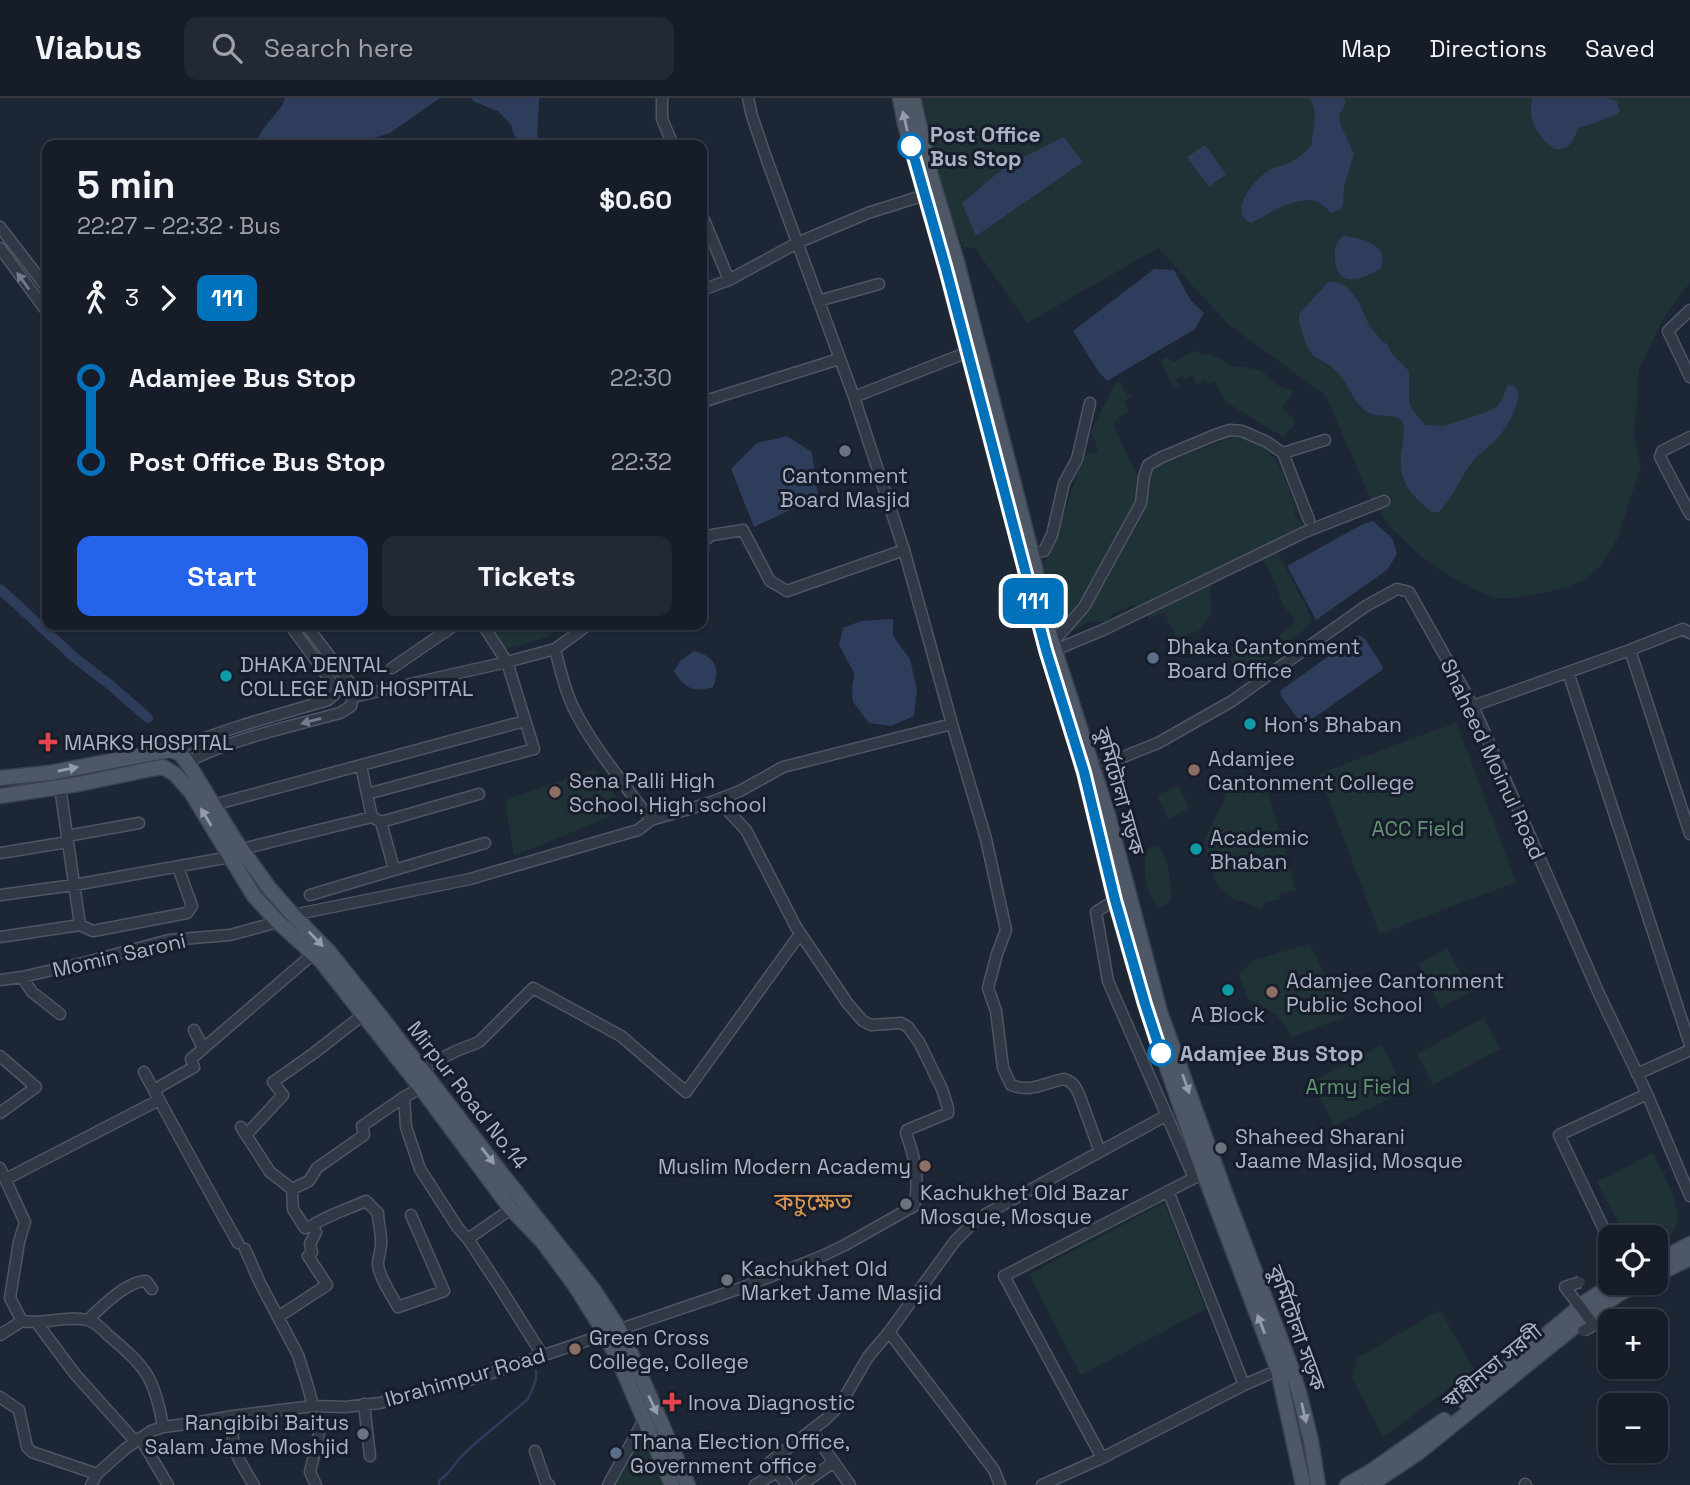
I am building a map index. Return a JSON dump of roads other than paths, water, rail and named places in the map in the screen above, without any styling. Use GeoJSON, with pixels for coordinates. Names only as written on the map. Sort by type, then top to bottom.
{"type":"FeatureCollection","features":[{"type":"Feature","properties":{"kind":"main road","name":"কুর্মিটোলা সড়ক"},"geometry":{"type":"LineString","coordinates":[[900,98],[968,352],[1088,771],[1115,900],[1145,1004],[1199,1176],[1278,1370],[1303,1485]]}},
{"type":"Feature","properties":{"kind":"main road","name":"কুর্মিটোলা সড়ক"},"geometry":{"type":"LineString","coordinates":[[913,98],[931,176],[957,262],[1026,554]]}},
{"type":"Feature","properties":{"kind":"main road"},"geometry":{"type":"LineString","coordinates":[[0,778],[49,773],[140,755],[180,755]]}},
{"type":"Feature","properties":{"kind":"main road","name":"Mirpur Road No.14"},"geometry":{"type":"LineString","coordinates":[[180,755],[213,805],[254,896],[321,961],[421,1088],[511,1209],[542,1241],[635,1362],[688,1485]]}},
{"type":"Feature","properties":{"kind":"main road","name":"Mirpur Road No.14"},"geometry":{"type":"LineString","coordinates":[[60,787],[163,767],[175,774],[191,792],[236,853],[330,953],[593,1289],[612,1332],[622,1368],[672,1485]]}},
{"type":"Feature","properties":{"kind":"main road","name":"কুর্মিটোলা সড়ক"},"geometry":{"type":"LineString","coordinates":[[1088,771],[1108,815],[1160,1012],[1294,1375],[1311,1441],[1318,1485]]}},
{"type":"Feature","properties":{"kind":"main road"},"geometry":{"type":"LineString","coordinates":[[0,796],[60,787]]}},
{"type":"Feature","properties":{"kind":"main road"},"geometry":{"type":"LineString","coordinates":[[1668,1256],[1690,1244]]}},
{"type":"Feature","properties":{"kind":"main road"},"geometry":{"type":"LineString","coordinates":[[1668,1269],[1690,1258]]}},
{"type":"Feature","properties":{"kind":"main road","name":"স্বাধীনতা সরণী"},"geometry":{"type":"LineString","coordinates":[[1347,1485],[1412,1444],[1598,1294]]}},
{"type":"Feature","properties":{"kind":"main road","name":"স্বাধীনতা সরণী"},"geometry":{"type":"LineString","coordinates":[[1370,1485],[1418,1452],[1595,1310],[1618,1295]]}},
{"type":"Feature","properties":{"kind":"street"},"geometry":{"type":"LineString","coordinates":[[662,98],[662,120],[671,140]]}},
{"type":"Feature","properties":{"kind":"street"},"geometry":{"type":"LineString","coordinates":[[748,98],[904,550],[986,839],[1006,930],[988,988],[996,1011],[1003,1068],[1011,1086],[1021,1089],[1064,1079],[1070,1081],[1079,1094],[1100,1152]]}},
{"type":"Feature","properties":{"kind":"street"},"geometry":{"type":"LineString","coordinates":[[707,288],[729,280],[797,243],[868,213],[925,195]]}},
{"type":"Feature","properties":{"kind":"street"},"geometry":{"type":"LineString","coordinates":[[0,227],[42,282]]}},
{"type":"Feature","properties":{"kind":"street"},"geometry":{"type":"LineString","coordinates":[[707,227],[729,280]]}},
{"type":"Feature","properties":{"kind":"street"},"geometry":{"type":"LineString","coordinates":[[0,248],[42,305]]}},
{"type":"Feature","properties":{"kind":"street"},"geometry":{"type":"LineString","coordinates":[[818,300],[880,284]]}},
{"type":"Feature","properties":{"kind":"street"},"geometry":{"type":"LineString","coordinates":[[1689,373],[1668,331],[1690,310]]}},
{"type":"Feature","properties":{"kind":"street"},"geometry":{"type":"LineString","coordinates":[[853,397],[968,352]]}},
{"type":"Feature","properties":{"kind":"street"},"geometry":{"type":"LineString","coordinates":[[707,400],[839,359]]}},
{"type":"Feature","properties":{"kind":"street"},"geometry":{"type":"LineString","coordinates":[[1026,554],[1044,551],[1052,536],[1064,483],[1077,460],[1090,403]]}},
{"type":"Feature","properties":{"kind":"street"},"geometry":{"type":"LineString","coordinates":[[1051,647],[1084,607],[1141,503],[1148,466],[1172,453],[1230,430],[1242,431],[1267,442],[1283,453],[1309,520]]}},
{"type":"Feature","properties":{"kind":"street"},"geometry":{"type":"LineString","coordinates":[[1690,437],[1662,450],[1660,457],[1690,514]]}},
{"type":"Feature","properties":{"kind":"street"},"geometry":{"type":"LineString","coordinates":[[1283,453],[1325,440]]}},
{"type":"Feature","properties":{"kind":"street"},"geometry":{"type":"LineString","coordinates":[[1051,647],[1103,630],[1305,532],[1384,501]]}},
{"type":"Feature","properties":{"kind":"street"},"geometry":{"type":"LineString","coordinates":[[707,538],[712,535],[743,530],[770,581],[786,592],[904,550]]}},
{"type":"Feature","properties":{"kind":"street","name":"Shaheed Moinul Road"},"geometry":{"type":"LineString","coordinates":[[1088,771],[1158,743],[1231,701],[1366,606],[1397,589],[1404,590],[1412,596],[1473,706],[1690,1195]]}},
{"type":"Feature","properties":{"kind":"street"},"geometry":{"type":"LineString","coordinates":[[1473,706],[1683,629],[1690,632]]}},
{"type":"Feature","properties":{"kind":"street"},"geometry":{"type":"LineString","coordinates":[[180,755],[193,742],[328,700],[334,695],[336,688],[294,630]]}},
{"type":"Feature","properties":{"kind":"street"},"geometry":{"type":"LineString","coordinates":[[180,755],[207,752],[340,713],[351,706],[353,697],[349,682],[310,630]]}},
{"type":"Feature","properties":{"kind":"street"},"geometry":{"type":"LineString","coordinates":[[391,668],[448,630]]}},
{"type":"Feature","properties":{"kind":"street"},"geometry":{"type":"LineString","coordinates":[[367,794],[534,749],[507,662],[486,630]]}},
{"type":"Feature","properties":{"kind":"street"},"geometry":{"type":"LineString","coordinates":[[353,697],[555,649],[581,630]]}},
{"type":"Feature","properties":{"kind":"street"},"geometry":{"type":"LineString","coordinates":[[555,649],[574,709],[606,759],[651,820]]}},
{"type":"Feature","properties":{"kind":"street"},"geometry":{"type":"LineString","coordinates":[[1630,650],[1690,834]]}},
{"type":"Feature","properties":{"kind":"street"},"geometry":{"type":"LineString","coordinates":[[1568,672],[1690,1048],[1637,1074]]}},
{"type":"Feature","properties":{"kind":"street"},"geometry":{"type":"LineString","coordinates":[[213,805],[525,722]]}},
{"type":"Feature","properties":{"kind":"street"},"geometry":{"type":"LineString","coordinates":[[293,915],[470,880],[638,830],[651,820],[740,791],[783,767],[952,724]]}},
{"type":"Feature","properties":{"kind":"street"},"geometry":{"type":"LineString","coordinates":[[361,766],[367,794],[394,869]]}},
{"type":"Feature","properties":{"kind":"street"},"geometry":{"type":"LineString","coordinates":[[60,787],[80,925]]}},
{"type":"Feature","properties":{"kind":"street"},"geometry":{"type":"LineString","coordinates":[[0,895],[177,867],[479,794]]}},
{"type":"Feature","properties":{"kind":"street"},"geometry":{"type":"LineString","coordinates":[[421,1069],[479,1042],[533,988],[621,1036],[686,1092],[800,934],[746,830],[718,800]]}},
{"type":"Feature","properties":{"kind":"street"},"geometry":{"type":"LineString","coordinates":[[0,853],[139,823]]}},
{"type":"Feature","properties":{"kind":"street"},"geometry":{"type":"LineString","coordinates":[[310,895],[485,843]]}},
{"type":"Feature","properties":{"kind":"street"},"geometry":{"type":"LineString","coordinates":[[0,937],[80,925],[93,931],[187,913],[192,906],[177,867]]}},
{"type":"Feature","properties":{"kind":"street"},"geometry":{"type":"LineString","coordinates":[[1102,1458],[1004,1276],[1199,1176],[1167,1115],[1108,981],[1096,912],[1115,900]]}},
{"type":"Feature","properties":{"kind":"street","name":"Momin Saroni"},"geometry":{"type":"LineString","coordinates":[[0,980],[83,963],[169,940],[230,935],[278,922]]}},
{"type":"Feature","properties":{"kind":"street","name":"Ibrahimpur Road"},"geometry":{"type":"LineString","coordinates":[[91,1485],[97,1474],[137,1439],[151,1431],[233,1416],[313,1406],[345,1407],[398,1399],[480,1377],[741,1288],[820,1257],[914,1206],[918,1190],[915,1157],[907,1130],[947,1113],[948,1108],[919,1042],[908,1027],[901,1023],[871,1025],[863,1021],[848,1004],[800,934]]}},
{"type":"Feature","properties":{"kind":"street"},"geometry":{"type":"LineString","coordinates":[[6,1178],[156,1095],[194,1067],[191,1059],[313,954]]}},
{"type":"Feature","properties":{"kind":"street"},"geometry":{"type":"LineString","coordinates":[[22,977],[32,992],[60,1014]]}},
{"type":"Feature","properties":{"kind":"street"},"geometry":{"type":"LineString","coordinates":[[364,1014],[273,1082],[283,1095],[244,1131],[270,1172],[292,1189],[293,1209],[305,1228],[366,1201],[378,1213],[382,1250],[377,1264],[398,1307],[444,1291],[411,1215]]}},
{"type":"Feature","properties":{"kind":"street"},"geometry":{"type":"LineString","coordinates":[[194,1030],[203,1048]]}},
{"type":"Feature","properties":{"kind":"street"},"geometry":{"type":"LineString","coordinates":[[0,1056],[36,1087],[0,1113]]}},
{"type":"Feature","properties":{"kind":"street"},"geometry":{"type":"LineString","coordinates":[[144,1072],[242,1246],[278,1317],[302,1365],[313,1406]]}},
{"type":"Feature","properties":{"kind":"street"},"geometry":{"type":"LineString","coordinates":[[292,1189],[309,1181],[317,1168],[364,1135],[362,1126],[421,1088]]}},
{"type":"Feature","properties":{"kind":"street"},"geometry":{"type":"LineString","coordinates":[[1602,1225],[1559,1135],[1647,1094]]}},
{"type":"Feature","properties":{"kind":"street"},"geometry":{"type":"LineString","coordinates":[[404,1097],[406,1127],[420,1169],[518,1314],[543,1356]]}},
{"type":"Feature","properties":{"kind":"street"},"geometry":{"type":"LineString","coordinates":[[770,1462],[826,1419],[839,1405],[868,1357],[955,1241],[977,1219],[1167,1115]]}},
{"type":"Feature","properties":{"kind":"street"},"geometry":{"type":"LineString","coordinates":[[0,1168],[25,1222],[10,1298],[22,1321]]}},
{"type":"Feature","properties":{"kind":"street"},"geometry":{"type":"LineString","coordinates":[[1168,1191],[1244,1385]]}},
{"type":"Feature","properties":{"kind":"street"},"geometry":{"type":"LineString","coordinates":[[468,1239],[511,1209]]}},
{"type":"Feature","properties":{"kind":"street"},"geometry":{"type":"LineString","coordinates":[[278,1317],[327,1285],[308,1256],[312,1252],[310,1244],[316,1232],[313,1225]]}},
{"type":"Feature","properties":{"kind":"street"},"geometry":{"type":"LineString","coordinates":[[88,1320],[107,1302],[134,1283],[146,1280],[152,1289]]}},
{"type":"Feature","properties":{"kind":"street"},"geometry":{"type":"LineString","coordinates":[[1580,1282],[1565,1287],[1594,1325],[1583,1331]]}},
{"type":"Feature","properties":{"kind":"street"},"geometry":{"type":"LineString","coordinates":[[0,1335],[22,1321],[37,1323],[61,1318],[88,1320],[99,1325],[139,1362],[153,1382],[163,1427]]}},
{"type":"Feature","properties":{"kind":"street"},"geometry":{"type":"LineString","coordinates":[[37,1323],[75,1374],[137,1439],[168,1485]]}},
{"type":"Feature","properties":{"kind":"street"},"geometry":{"type":"LineString","coordinates":[[889,1332],[994,1470],[1000,1485]]}},
{"type":"Feature","properties":{"kind":"street"},"geometry":{"type":"LineString","coordinates":[[1042,1485],[1278,1370]]}},
{"type":"Feature","properties":{"kind":"street"},"geometry":{"type":"LineString","coordinates":[[0,1397],[19,1410],[27,1447],[32,1452],[97,1474]]}},
{"type":"Feature","properties":{"kind":"street"},"geometry":{"type":"LineString","coordinates":[[364,1404],[370,1456]]}},
{"type":"Feature","properties":{"kind":"street"},"geometry":{"type":"LineString","coordinates":[[233,1416],[234,1449],[254,1485]]}},
{"type":"Feature","properties":{"kind":"street"},"geometry":{"type":"LineString","coordinates":[[608,1485],[644,1420]]}},
{"type":"Feature","properties":{"kind":"street"},"geometry":{"type":"LineString","coordinates":[[811,1430],[850,1485]]}},
{"type":"Feature","properties":{"kind":"street"},"geometry":{"type":"LineString","coordinates":[[316,1485],[310,1472],[319,1434]]}},
{"type":"Feature","properties":{"kind":"street"},"geometry":{"type":"LineString","coordinates":[[536,1451],[549,1485]]}},
{"type":"Feature","properties":{"kind":"street"},"geometry":{"type":"LineString","coordinates":[[801,1485],[834,1462]]}},
{"type":"Feature","properties":{"kind":"street"},"geometry":{"type":"LineString","coordinates":[[755,1485],[777,1472],[787,1485]]}},
{"type":"Feature","properties":{"kind":"water"},"geometry":{"type":"Polygon","coordinates":[[[285,98],[440,98],[390,133],[374,140],[258,140],[285,98]]]}},
{"type":"Feature","properties":{"kind":"water"},"geometry":{"type":"Polygon","coordinates":[[[472,98],[539,98],[537,140],[519,140],[514,135],[512,126],[499,112],[473,101],[472,98]]]}},
{"type":"Feature","properties":{"kind":"water"},"geometry":{"type":"Polygon","coordinates":[[[1310,98],[1344,98],[1345,101],[1339,115],[1340,123],[1354,154],[1344,186],[1343,205],[1331,213],[1318,202],[1301,201],[1283,206],[1251,223],[1244,218],[1242,204],[1256,181],[1268,171],[1292,161],[1311,146],[1315,115],[1310,98]]]}},
{"type":"Feature","properties":{"kind":"water"},"geometry":{"type":"Polygon","coordinates":[[[1533,98],[1607,98],[1616,101],[1620,110],[1618,114],[1579,128],[1568,146],[1555,149],[1543,139],[1535,126],[1531,112],[1533,98]]]}},
{"type":"Feature","properties":{"kind":"water"},"geometry":{"type":"Polygon","coordinates":[[[1064,137],[1083,162],[976,236],[962,203],[1006,166],[1064,137]]]}},
{"type":"Feature","properties":{"kind":"water"},"geometry":{"type":"Polygon","coordinates":[[[1205,145],[1226,174],[1209,187],[1187,157],[1205,145]]]}},
{"type":"Feature","properties":{"kind":"water"},"geometry":{"type":"Polygon","coordinates":[[[1343,236],[1358,238],[1378,248],[1383,260],[1381,268],[1358,279],[1345,278],[1340,274],[1336,267],[1335,250],[1343,236]]]}},
{"type":"Feature","properties":{"kind":"water"},"geometry":{"type":"Polygon","coordinates":[[[1154,269],[1174,270],[1191,301],[1204,313],[1195,329],[1107,381],[1073,331],[1154,269]]]}},
{"type":"Feature","properties":{"kind":"water"},"geometry":{"type":"Polygon","coordinates":[[[1328,282],[1337,282],[1347,287],[1359,302],[1369,325],[1409,371],[1409,403],[1425,425],[1444,426],[1486,412],[1497,407],[1507,386],[1513,385],[1518,390],[1515,409],[1505,429],[1473,461],[1439,512],[1432,512],[1406,485],[1401,468],[1404,431],[1400,419],[1367,412],[1333,367],[1314,356],[1306,345],[1299,314],[1328,282]]]}},
{"type":"Feature","properties":{"kind":"water"},"geometry":{"type":"Polygon","coordinates":[[[787,436],[812,452],[818,497],[754,527],[731,469],[757,443],[787,436]]]}},
{"type":"Feature","properties":{"kind":"water"},"geometry":{"type":"Polygon","coordinates":[[[1373,521],[1392,538],[1397,554],[1387,570],[1316,620],[1287,566],[1373,521]]]}},
{"type":"Feature","properties":{"kind":"water"},"geometry":{"type":"Polygon","coordinates":[[[893,619],[893,636],[910,659],[917,690],[914,716],[891,726],[869,723],[853,702],[854,673],[839,645],[843,628],[861,621],[893,619]]]}},
{"type":"Feature","properties":{"kind":"water"},"geometry":{"type":"Polygon","coordinates":[[[1359,635],[1365,639],[1383,667],[1382,670],[1308,722],[1301,723],[1280,691],[1359,635]]]}},
{"type":"Feature","properties":{"kind":"water"},"geometry":{"type":"Polygon","coordinates":[[[694,651],[707,656],[714,663],[716,674],[713,687],[690,688],[674,671],[681,660],[694,651]]]}},
{"type":"Feature","properties":{"kind":"waterway"},"geometry":{"type":"LineString","coordinates":[[0,589],[42,628]]}},
{"type":"Feature","properties":{"kind":"waterway"},"geometry":{"type":"LineString","coordinates":[[45,630],[148,718]]}},
{"type":"Feature","properties":{"kind":"waterway"},"geometry":{"type":"LineString","coordinates":[[439,1485],[439,1481],[470,1448],[528,1399],[536,1380],[536,1371]]}},
{"type":"Feature","properties":{"kind":"place","name":"Post Office Bus Stop"},"geometry":{"type":"Point","coordinates":[911,146]}},
{"type":"Feature","properties":{"kind":"place","name":"Cantonment Board Masjid"},"geometry":{"type":"Point","coordinates":[845,451]}},
{"type":"Feature","properties":{"kind":"place","name":"Dhaka Cantonment Board Office"},"geometry":{"type":"Point","coordinates":[1153,658]}},
{"type":"Feature","properties":{"kind":"place","name":"DHAKA DENTAL COLLEGE AND HOSPITAL"},"geometry":{"type":"Point","coordinates":[226,676]}},
{"type":"Feature","properties":{"kind":"place","name":"Hon's Bhaban"},"geometry":{"type":"Point","coordinates":[1250,724]}},
{"type":"Feature","properties":{"kind":"place","name":"MARKS HOSPITAL"},"geometry":{"type":"Point","coordinates":[48,742]}},
{"type":"Feature","properties":{"kind":"place","name":"Adamjee Cantonment College"},"geometry":{"type":"Point","coordinates":[1194,770]}},
{"type":"Feature","properties":{"kind":"place","name":"Sena Palli High School, High school"},"geometry":{"type":"Point","coordinates":[555,792]}},
{"type":"Feature","properties":{"kind":"place","name":"Academic Bhaban"},"geometry":{"type":"Point","coordinates":[1196,849]}},
{"type":"Feature","properties":{"kind":"place","name":"A Block"},"geometry":{"type":"Point","coordinates":[1228,990]}},
{"type":"Feature","properties":{"kind":"place","name":"Adamjee Cantonment Public School"},"geometry":{"type":"Point","coordinates":[1272,992]}},
{"type":"Feature","properties":{"kind":"place","name":"Adamjee Bus Stop"},"geometry":{"type":"Point","coordinates":[1161,1053]}},
{"type":"Feature","properties":{"kind":"place","name":"Shaheed Sharani Jaame Masjid, Mosque"},"geometry":{"type":"Point","coordinates":[1221,1148]}},
{"type":"Feature","properties":{"kind":"place","name":"Muslim Modern Academy"},"geometry":{"type":"Point","coordinates":[925,1166]}},
{"type":"Feature","properties":{"kind":"place","name":"Kachukhet Old Bazar Mosque, Mosque"},"geometry":{"type":"Point","coordinates":[906,1204]}},
{"type":"Feature","properties":{"kind":"place","name":"Kachukhet Old Market Jame Masjid"},"geometry":{"type":"Point","coordinates":[727,1280]}},
{"type":"Feature","properties":{"kind":"place","name":"Green Cross College, College"},"geometry":{"type":"Point","coordinates":[575,1349]}},
{"type":"Feature","properties":{"kind":"place","name":"Inova Diagnostic"},"geometry":{"type":"Point","coordinates":[672,1402]}},
{"type":"Feature","properties":{"kind":"place","name":"Rangibibi Baitus Salam Jame Moshjid"},"geometry":{"type":"Point","coordinates":[363,1434]}},
{"type":"Feature","properties":{"kind":"place","name":"Thana Election Office, Government office"},"geometry":{"type":"Point","coordinates":[616,1453]}},
{"type":"Feature","properties":{"kind":"district","name":"কচুক্ষেত"},"geometry":{"type":"Point","coordinates":[813,1201]}},
{"type":"Feature","properties":{"kind":"park label","name":"ACC Field"},"geometry":{"type":"Point","coordinates":[1418,828]}},
{"type":"Feature","properties":{"kind":"park label","name":"Army Field"},"geometry":{"type":"Point","coordinates":[1358,1086]}}]}
